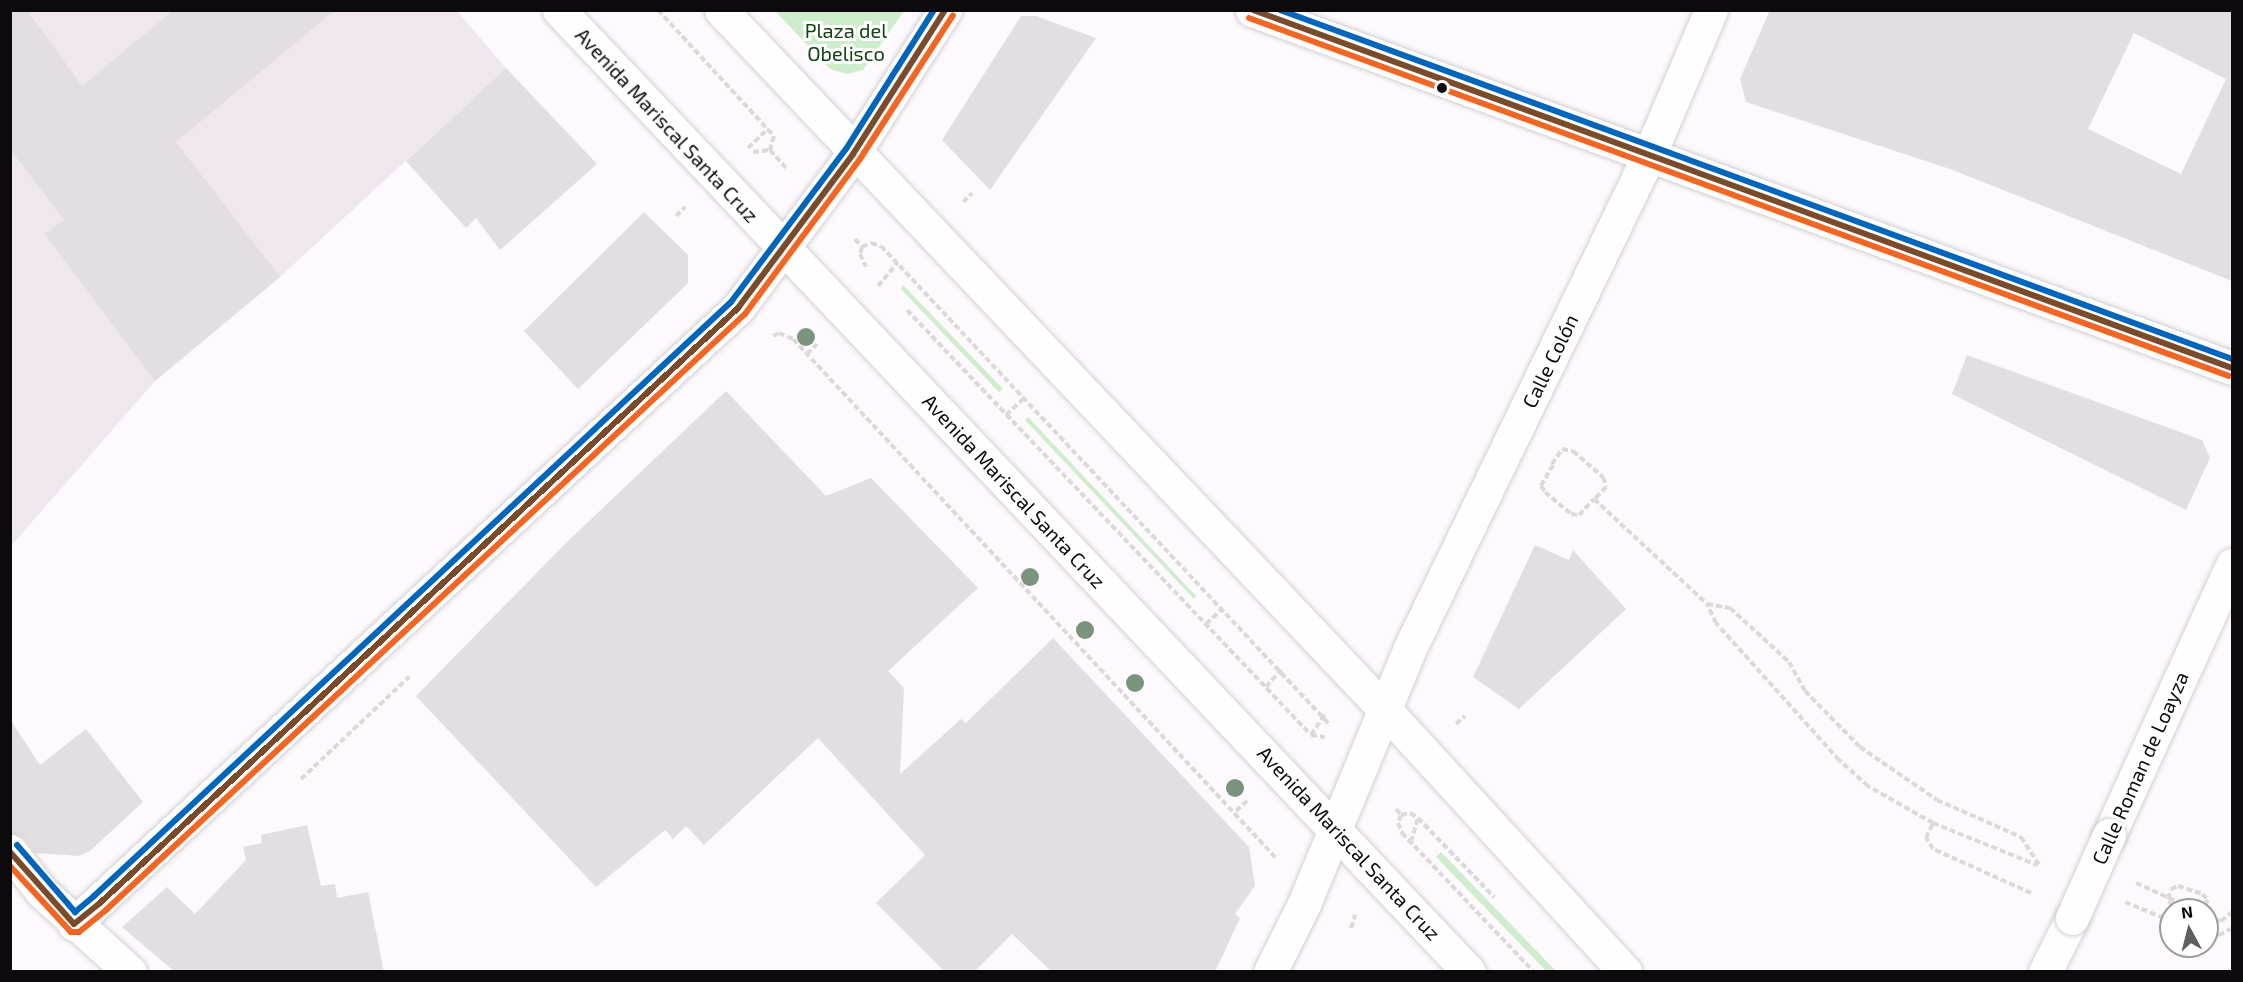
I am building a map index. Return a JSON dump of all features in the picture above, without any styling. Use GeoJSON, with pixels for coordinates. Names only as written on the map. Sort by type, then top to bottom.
{"type":"FeatureCollection","features":[{"type":"Feature","properties":{"kind":"main road","name":"Avenida Mariscal Santa Cruz"},"geometry":{"type":"LineString","coordinates":[[559,10],[1469,972]]}},
{"type":"Feature","properties":{"kind":"main road"},"geometry":{"type":"LineString","coordinates":[[721,10],[853,153],[1386,711],[1625,972]]}},
{"type":"Feature","properties":{"kind":"main road"},"geometry":{"type":"LineString","coordinates":[[74,924],[738,308],[853,153],[945,10]]}},
{"type":"Feature","properties":{"kind":"main road"},"geometry":{"type":"LineString","coordinates":[[1252,10],[1650,153],[2232,368]]}},
{"type":"Feature","properties":{"kind":"main road","name":"Calle Colón"},"geometry":{"type":"LineString","coordinates":[[1270,972],[1336,829],[1410,648],[1650,153],[1711,10]]}},
{"type":"Feature","properties":{"kind":"main road","name":"Calle Roman de Loayza"},"geometry":{"type":"LineString","coordinates":[[2045,972],[2072,918],[2232,565]]}},
{"type":"Feature","properties":{"kind":"main road"},"geometry":{"type":"LineString","coordinates":[[10,851],[42,892],[74,924],[130,972]]}},
{"type":"Feature","properties":{"kind":"path"},"geometry":{"type":"LineString","coordinates":[[658,10],[774,136],[770,150],[788,169]]}},
{"type":"Feature","properties":{"kind":"path"},"geometry":{"type":"LineString","coordinates":[[745,151],[775,122]]}},
{"type":"Feature","properties":{"kind":"path"},"geometry":{"type":"LineString","coordinates":[[675,216],[690,203]]}},
{"type":"Feature","properties":{"kind":"path"},"geometry":{"type":"LineString","coordinates":[[855,239],[862,247],[863,264],[869,270]]}},
{"type":"Feature","properties":{"kind":"path"},"geometry":{"type":"LineString","coordinates":[[862,247],[871,243],[881,246],[1324,715],[1330,725],[1330,736],[1311,735],[904,307]]}},
{"type":"Feature","properties":{"kind":"path"},"geometry":{"type":"LineString","coordinates":[[875,290],[902,257]]}},
{"type":"Feature","properties":{"kind":"path"},"geometry":{"type":"LineString","coordinates":[[875,276],[888,291]]}},
{"type":"Feature","properties":{"kind":"path"},"geometry":{"type":"LineString","coordinates":[[779,333],[793,339],[1236,812],[1276,858]]}},
{"type":"Feature","properties":{"kind":"path"},"geometry":{"type":"LineString","coordinates":[[1006,415],[1024,398]]}},
{"type":"Feature","properties":{"kind":"path"},"geometry":{"type":"LineString","coordinates":[[1562,449],[1573,451],[1603,477],[1606,487],[1580,515],[1571,514],[1541,486],[1553,465],[1562,449]]}},
{"type":"Feature","properties":{"kind":"path"},"geometry":{"type":"LineString","coordinates":[[1545,461],[1553,465]]}},
{"type":"Feature","properties":{"kind":"path"},"geometry":{"type":"LineString","coordinates":[[1594,499],[1707,604],[1716,623],[1839,760],[1868,786],[1934,823],[1926,838],[1934,849],[2031,893]]}},
{"type":"Feature","properties":{"kind":"path"},"geometry":{"type":"LineString","coordinates":[[1707,604],[1730,608],[1755,631],[1789,663],[1805,691],[1860,747],[1937,800],[2021,837],[2040,866]]}},
{"type":"Feature","properties":{"kind":"path"},"geometry":{"type":"LineString","coordinates":[[1206,624],[1223,608]]}},
{"type":"Feature","properties":{"kind":"path"},"geometry":{"type":"LineString","coordinates":[[1266,687],[1281,670]]}},
{"type":"Feature","properties":{"kind":"path"},"geometry":{"type":"LineString","coordinates":[[1305,743],[1329,707]]}},
{"type":"Feature","properties":{"kind":"path"},"geometry":{"type":"LineString","coordinates":[[1236,812],[1251,797]]}},
{"type":"Feature","properties":{"kind":"path"},"geometry":{"type":"LineString","coordinates":[[1396,809],[1401,815]]}},
{"type":"Feature","properties":{"kind":"path"},"geometry":{"type":"LineString","coordinates":[[1401,815],[1410,813],[1418,818],[1499,903]]}},
{"type":"Feature","properties":{"kind":"path"},"geometry":{"type":"LineString","coordinates":[[1401,815],[1398,823],[1411,842],[1534,972]]}},
{"type":"Feature","properties":{"kind":"path"},"geometry":{"type":"LineString","coordinates":[[1406,846],[1411,842],[1418,818]]}},
{"type":"Feature","properties":{"kind":"path"},"geometry":{"type":"LineString","coordinates":[[2130,881],[2169,898]]}},
{"type":"Feature","properties":{"kind":"path"},"geometry":{"type":"LineString","coordinates":[[2168,898],[2171,889],[2178,886],[2202,894],[2206,898]]}},
{"type":"Feature","properties":{"kind":"path"},"geometry":{"type":"LineString","coordinates":[[2232,912],[2221,921],[2232,929]]}},
{"type":"Feature","properties":{"kind":"path"},"geometry":{"type":"LineString","coordinates":[[1351,928],[1356,914]]}},
{"type":"Feature","properties":{"kind":"shaded area"},"geometry":{"type":"Polygon","coordinates":[[[11,11],[457,11],[506,68],[280,277],[155,381],[11,546],[11,11]]]}},
{"type":"Feature","properties":{"kind":"green space","name":"Plaza del Obelisco"},"geometry":{"type":"Polygon","coordinates":[[[775,11],[904,11],[863,70],[847,74],[830,69],[775,11]]]}},
{"type":"Feature","properties":{"kind":"green space"},"geometry":{"type":"Polygon","coordinates":[[[903,285],[1003,389],[999,392],[901,289],[903,285]]]}},
{"type":"Feature","properties":{"kind":"green space"},"geometry":{"type":"Polygon","coordinates":[[[1028,417],[1196,596],[1194,599],[1025,420],[1028,417]]]}},
{"type":"Feature","properties":{"kind":"green space"},"geometry":{"type":"Polygon","coordinates":[[[1441,852],[1555,970],[1547,972],[1436,857],[1441,852]]]}},
{"type":"Feature","properties":{"kind":"building"},"geometry":{"type":"Polygon","coordinates":[[[10,10],[27,10],[82,86],[174,10],[335,10],[176,142],[280,277],[155,381],[45,234],[64,220],[10,149],[10,10]]]}},
{"type":"Feature","properties":{"kind":"building"},"geometry":{"type":"Polygon","coordinates":[[[1770,10],[2232,10],[2232,281],[1950,169],[1746,102],[1740,79],[1770,10]],[[2134,33],[2088,129],[2181,174],[2226,79],[2134,33]]]}},
{"type":"Feature","properties":{"kind":"building"},"geometry":{"type":"Polygon","coordinates":[[[1021,16],[1036,16],[1096,38],[990,190],[942,140],[1021,16]]]}},
{"type":"Feature","properties":{"kind":"building"},"geometry":{"type":"Polygon","coordinates":[[[506,68],[597,164],[500,250],[476,218],[466,228],[406,161],[506,68]]]}},
{"type":"Feature","properties":{"kind":"building"},"geometry":{"type":"Polygon","coordinates":[[[644,212],[688,255],[688,283],[578,389],[524,331],[644,212]]]}},
{"type":"Feature","properties":{"kind":"building"},"geometry":{"type":"Polygon","coordinates":[[[1967,355],[2202,440],[2210,458],[2186,510],[1952,394],[1967,355]]]}},
{"type":"Feature","properties":{"kind":"building"},"geometry":{"type":"Polygon","coordinates":[[[726,391],[826,496],[871,478],[978,588],[888,671],[904,688],[900,774],[961,719],[966,723],[1053,638],[1249,847],[1255,886],[1235,914],[1240,918],[1215,972],[1052,972],[1012,934],[974,972],[945,972],[876,903],[925,855],[818,738],[704,845],[686,826],[673,839],[665,830],[596,887],[416,696],[566,543],[726,391]]]}},
{"type":"Feature","properties":{"kind":"building"},"geometry":{"type":"Polygon","coordinates":[[[1535,545],[1569,560],[1573,550],[1626,609],[1519,709],[1473,677],[1535,545]]]}},
{"type":"Feature","properties":{"kind":"building"},"geometry":{"type":"Polygon","coordinates":[[[10,719],[40,765],[86,729],[143,802],[90,851],[79,856],[35,853],[24,839],[10,833],[10,719]]]}},
{"type":"Feature","properties":{"kind":"building"},"geometry":{"type":"Polygon","coordinates":[[[307,825],[321,886],[335,884],[337,898],[368,892],[384,972],[175,972],[122,927],[167,887],[195,914],[246,860],[243,847],[262,843],[261,835],[307,825]]]}},
{"type":"Feature","properties":{"kind":"transit line"},"geometry":{"type":"LineString","coordinates":[[17,845],[75,912],[94,896],[731,302],[846,149],[934,10]]}},
{"type":"Feature","properties":{"kind":"transit line"},"geometry":{"type":"LineString","coordinates":[[10,852],[74,924],[100,903],[738,308],[853,154],[945,10]]}},
{"type":"Feature","properties":{"kind":"transit line"},"geometry":{"type":"LineString","coordinates":[[1253,10],[2232,368]]}},
{"type":"Feature","properties":{"kind":"transit line"},"geometry":{"type":"LineString","coordinates":[[1280,10],[2232,359]]}},
{"type":"Feature","properties":{"kind":"transit line"},"geometry":{"type":"LineString","coordinates":[[10,866],[71,932],[79,932],[106,910],[745,314],[860,159],[953,15]]}},
{"type":"Feature","properties":{"kind":"transit line"},"geometry":{"type":"LineString","coordinates":[[1249,18],[2229,376]]}}]}
